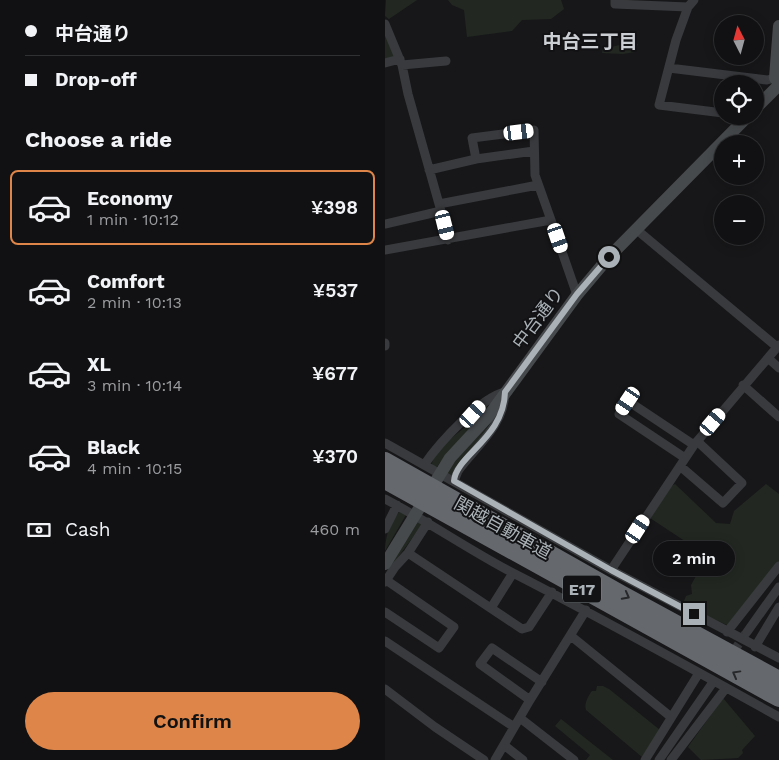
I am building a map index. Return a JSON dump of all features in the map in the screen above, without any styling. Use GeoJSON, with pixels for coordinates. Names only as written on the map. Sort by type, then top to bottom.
{"type":"FeatureCollection","features":[{"type":"Feature","properties":{"kind":"highway","name":"関越自動車道"},"geometry":{"type":"LineString","coordinates":[[385,461],[621,594],[779,680]]}},
{"type":"Feature","properties":{"kind":"highway","name":"関越自動車道"},"geometry":{"type":"LineString","coordinates":[[385,480],[779,698]]}},
{"type":"Feature","properties":{"kind":"street"},"geometry":{"type":"LineString","coordinates":[[615,0],[615,4],[691,3],[675,40],[659,105],[714,112]]}},
{"type":"Feature","properties":{"kind":"street"},"geometry":{"type":"LineString","coordinates":[[385,24],[401,62],[448,240]]}},
{"type":"Feature","properties":{"kind":"street"},"geometry":{"type":"LineString","coordinates":[[764,98],[778,82],[779,26]]}},
{"type":"Feature","properties":{"kind":"street"},"geometry":{"type":"LineString","coordinates":[[385,63],[446,61]]}},
{"type":"Feature","properties":{"kind":"street"},"geometry":{"type":"LineString","coordinates":[[669,68],[778,82]]}},
{"type":"Feature","properties":{"kind":"street","name":"中台通り"},"geometry":{"type":"LineString","coordinates":[[385,564],[450,458],[487,418],[577,294],[609,257],[739,125]]}},
{"type":"Feature","properties":{"kind":"street"},"geometry":{"type":"LineString","coordinates":[[476,158],[472,138],[534,130],[534,151],[538,185],[577,294]]}},
{"type":"Feature","properties":{"kind":"street"},"geometry":{"type":"LineString","coordinates":[[429,170],[476,158],[534,151]]}},
{"type":"Feature","properties":{"kind":"street"},"geometry":{"type":"LineString","coordinates":[[385,224],[440,208],[538,185]]}},
{"type":"Feature","properties":{"kind":"street"},"geometry":{"type":"LineString","coordinates":[[385,250],[551,220]]}},
{"type":"Feature","properties":{"kind":"street"},"geometry":{"type":"LineString","coordinates":[[611,570],[696,443],[743,385],[778,346],[637,230]]}},
{"type":"Feature","properties":{"kind":"street"},"geometry":{"type":"LineString","coordinates":[[768,358],[779,368]]}},
{"type":"Feature","properties":{"kind":"street"},"geometry":{"type":"LineString","coordinates":[[743,385],[779,416]]}},
{"type":"Feature","properties":{"kind":"street"},"geometry":{"type":"LineString","coordinates":[[424,465],[442,442],[480,405],[494,395],[502,396],[504,410],[500,418],[487,437],[458,471],[454,481]]}},
{"type":"Feature","properties":{"kind":"street"},"geometry":{"type":"LineString","coordinates":[[628,401],[696,443],[742,483],[723,503],[682,462],[619,414],[628,401]]}},
{"type":"Feature","properties":{"kind":"street"},"geometry":{"type":"LineString","coordinates":[[385,443],[611,570],[755,647],[778,655]]}},
{"type":"Feature","properties":{"kind":"street"},"geometry":{"type":"LineString","coordinates":[[385,499],[428,522],[513,573],[586,610],[779,718]]}},
{"type":"Feature","properties":{"kind":"street"},"geometry":{"type":"LineString","coordinates":[[386,525],[397,505]]}},
{"type":"Feature","properties":{"kind":"street"},"geometry":{"type":"LineString","coordinates":[[385,612],[439,648],[454,627],[386,581],[408,554],[428,522]]}},
{"type":"Feature","properties":{"kind":"street"},"geometry":{"type":"LineString","coordinates":[[408,554],[522,629],[529,627],[552,592]]}},
{"type":"Feature","properties":{"kind":"street"},"geometry":{"type":"LineString","coordinates":[[727,632],[779,566]]}},
{"type":"Feature","properties":{"kind":"street"},"geometry":{"type":"LineString","coordinates":[[491,608],[513,573]]}},
{"type":"Feature","properties":{"kind":"street"},"geometry":{"type":"LineString","coordinates":[[747,632],[779,587]]}},
{"type":"Feature","properties":{"kind":"street"},"geometry":{"type":"LineString","coordinates":[[755,647],[779,607]]}},
{"type":"Feature","properties":{"kind":"street"},"geometry":{"type":"LineString","coordinates":[[495,760],[505,745],[513,727],[586,610]]}},
{"type":"Feature","properties":{"kind":"street"},"geometry":{"type":"LineString","coordinates":[[571,636],[671,717]]}},
{"type":"Feature","properties":{"kind":"street"},"geometry":{"type":"LineString","coordinates":[[385,640],[513,727]]}},
{"type":"Feature","properties":{"kind":"street"},"geometry":{"type":"LineString","coordinates":[[530,700],[480,664],[492,648],[541,682]]}},
{"type":"Feature","properties":{"kind":"street"},"geometry":{"type":"LineString","coordinates":[[645,760],[699,673]]}},
{"type":"Feature","properties":{"kind":"street"},"geometry":{"type":"LineString","coordinates":[[659,760],[711,685]]}},
{"type":"Feature","properties":{"kind":"street"},"geometry":{"type":"LineString","coordinates":[[676,758],[726,688]]}},
{"type":"Feature","properties":{"kind":"street"},"geometry":{"type":"LineString","coordinates":[[385,689],[435,727],[484,760]]}},
{"type":"Feature","properties":{"kind":"street"},"geometry":{"type":"LineString","coordinates":[[520,718],[574,760]]}},
{"type":"Feature","properties":{"kind":"street"},"geometry":{"type":"LineString","coordinates":[[505,745],[523,760]]}},
{"type":"Feature","properties":{"kind":"shaded area"},"geometry":{"type":"Polygon","coordinates":[[[386,0],[417,0],[389,19],[385,16],[386,0]]]}},
{"type":"Feature","properties":{"kind":"shaded area"},"geometry":{"type":"Polygon","coordinates":[[[448,0],[561,0],[564,9],[551,19],[522,20],[512,31],[467,37],[464,10],[452,5],[448,0]]]}},
{"type":"Feature","properties":{"kind":"shaded area"},"geometry":{"type":"Polygon","coordinates":[[[385,29],[394,51],[394,57],[388,59],[385,58],[385,29]]]}},
{"type":"Feature","properties":{"kind":"shaded area"},"geometry":{"type":"Polygon","coordinates":[[[628,43],[638,44],[635,52],[623,54],[602,53],[603,49],[628,43]]]}},
{"type":"Feature","properties":{"kind":"shaded area"},"geometry":{"type":"Polygon","coordinates":[[[493,398],[480,417],[436,468],[432,466],[433,459],[441,447],[471,422],[493,398]]]}},
{"type":"Feature","properties":{"kind":"shaded area"},"geometry":{"type":"Polygon","coordinates":[[[501,413],[452,476],[446,474],[452,463],[501,413]]]}},
{"type":"Feature","properties":{"kind":"shaded area"},"geometry":{"type":"Polygon","coordinates":[[[675,484],[716,523],[730,524],[734,511],[766,484],[779,494],[779,562],[729,626],[686,606],[684,601],[686,596],[692,594],[691,585],[704,562],[700,551],[650,518],[670,487],[675,484]]]}},
{"type":"Feature","properties":{"kind":"shaded area"},"geometry":{"type":"Polygon","coordinates":[[[401,511],[407,513],[385,551],[391,523],[401,511]]]}},
{"type":"Feature","properties":{"kind":"shaded area"},"geometry":{"type":"Polygon","coordinates":[[[416,519],[422,523],[421,526],[385,575],[416,519]]]}},
{"type":"Feature","properties":{"kind":"shaded area"},"geometry":{"type":"Polygon","coordinates":[[[597,686],[609,689],[660,730],[642,757],[586,710],[588,698],[592,691],[596,691],[597,686]]]}},
{"type":"Feature","properties":{"kind":"shaded area"},"geometry":{"type":"Polygon","coordinates":[[[723,698],[755,736],[742,750],[743,753],[738,758],[701,760],[688,747],[723,698]]]}},
{"type":"Feature","properties":{"kind":"shaded area"},"geometry":{"type":"Polygon","coordinates":[[[561,719],[613,760],[586,760],[590,755],[555,726],[561,719]]]}},
{"type":"Feature","properties":{"kind":"tunnel"},"geometry":{"type":"LineString","coordinates":[[711,685],[746,633]]}},
{"type":"Feature","properties":{"kind":"district","name":"中台三丁目"},"geometry":{"type":"Point","coordinates":[590,41]}},
{"type":"Feature","properties":{"kind":"route"},"geometry":{"type":"LineString","coordinates":[[609,257],[577,294],[505,392],[504,410],[500,418],[493,430],[458,471],[454,481],[611,570],[694,614]]}}]}
